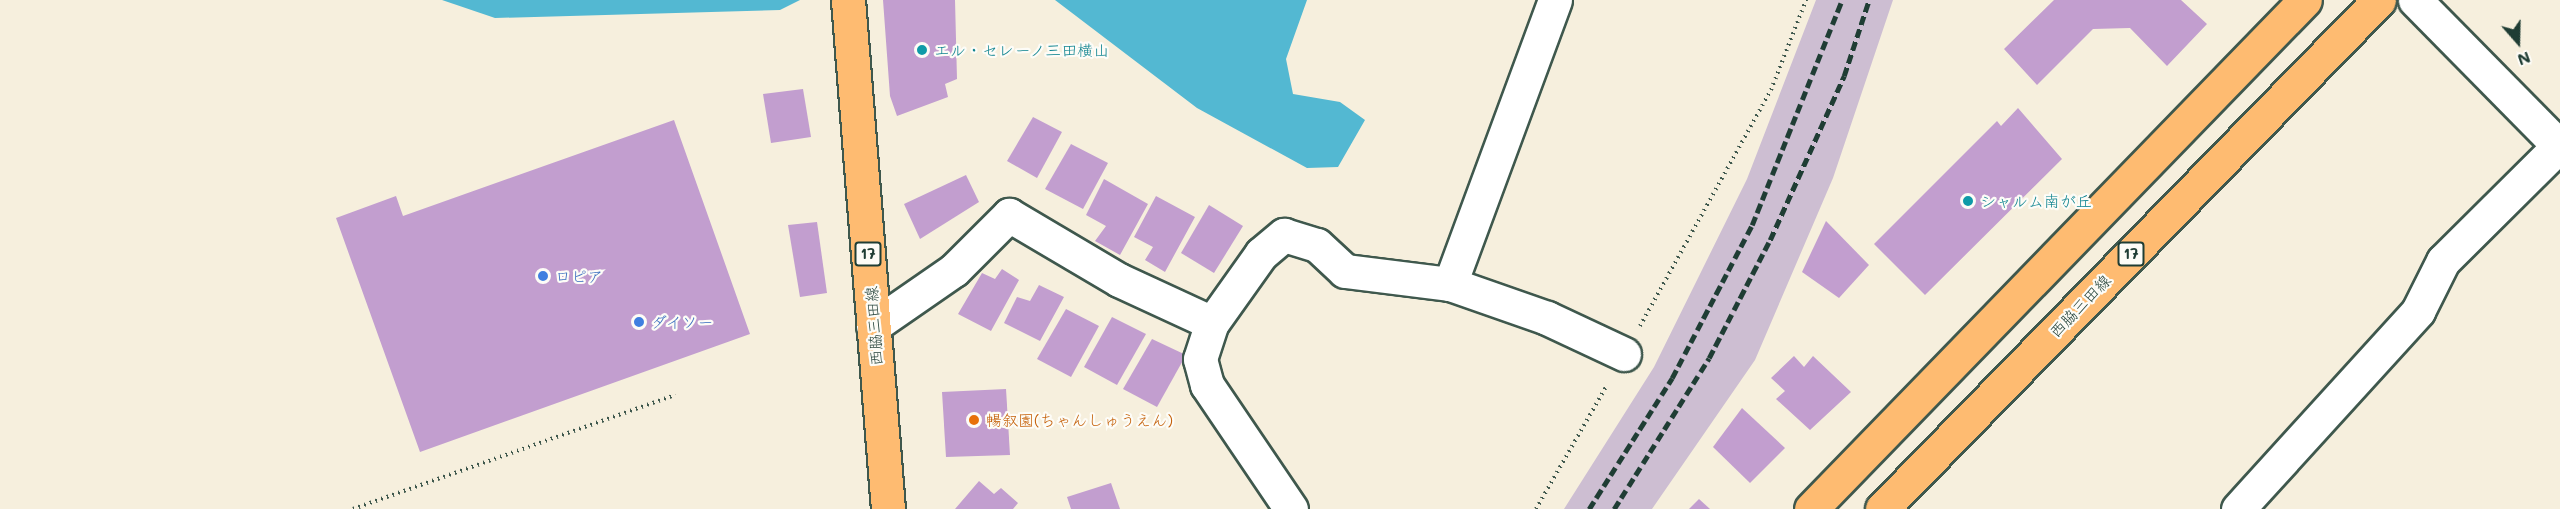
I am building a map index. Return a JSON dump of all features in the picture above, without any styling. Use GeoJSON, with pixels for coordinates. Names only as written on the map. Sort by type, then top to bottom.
{"type":"FeatureCollection","features":[{"type":"Feature","properties":{"kind":"main road","name":"西脇三田線"},"geometry":{"type":"LineString","coordinates":[[848,0],[888,509]]}},
{"type":"Feature","properties":{"kind":"main road"},"geometry":{"type":"LineString","coordinates":[[1811,509],[2305,0]]}},
{"type":"Feature","properties":{"kind":"main road","name":"西脇三田線"},"geometry":{"type":"LineString","coordinates":[[1882,509],[2379,0]]}},
{"type":"Feature","properties":{"kind":"street"},"geometry":{"type":"LineString","coordinates":[[1450,284],[1555,0]]}},
{"type":"Feature","properties":{"kind":"street"},"geometry":{"type":"LineString","coordinates":[[2238,509],[2418,311],[2443,261],[2560,146],[2415,0]]}},
{"type":"Feature","properties":{"kind":"street"},"geometry":{"type":"LineString","coordinates":[[873,326],[954,270],[1009,215],[1119,280],[1212,323]]}},
{"type":"Feature","properties":{"kind":"street"},"geometry":{"type":"LineString","coordinates":[[1291,509],[1207,385],[1200,359],[1212,323],[1261,254],[1284,235],[1317,245],[1345,271],[1450,284],[1547,318],[1624,354]]}},
{"type":"Feature","properties":{"kind":"path"},"geometry":{"type":"LineString","coordinates":[[1536,509],[1771,90],[1806,0]]}},
{"type":"Feature","properties":{"kind":"path"},"geometry":{"type":"LineString","coordinates":[[353,509],[675,395]]}},
{"type":"Feature","properties":{"kind":"shaded area"},"geometry":{"type":"Polygon","coordinates":[[[1816,0],[1893,0],[1833,178],[1755,360],[1652,509],[1564,509],[1654,367],[1747,179],[1816,0]]]}},
{"type":"Feature","properties":{"kind":"water"},"geometry":{"type":"Polygon","coordinates":[[[442,0],[800,0],[780,10],[495,18],[442,0]]]}},
{"type":"Feature","properties":{"kind":"water"},"geometry":{"type":"Polygon","coordinates":[[[1055,0],[1307,0],[1286,59],[1293,94],[1340,102],[1365,120],[1338,167],[1307,168],[1197,108],[1055,0]]]}},
{"type":"Feature","properties":{"kind":"building","name":"エル・セレーノ三田横山"},"geometry":{"type":"Polygon","coordinates":[[[883,0],[955,0],[957,79],[945,84],[948,97],[897,116],[890,96],[883,0]]]}},
{"type":"Feature","properties":{"kind":"building"},"geometry":{"type":"Polygon","coordinates":[[[2054,0],[2181,0],[2207,24],[2167,66],[2130,28],[2093,29],[2037,85],[2004,49],[2054,0]]]}},
{"type":"Feature","properties":{"kind":"building"},"geometry":{"type":"Polygon","coordinates":[[[803,89],[811,137],[771,143],[763,94],[803,89]]]}},
{"type":"Feature","properties":{"kind":"building","name":"シャルム南が丘"},"geometry":{"type":"Polygon","coordinates":[[[2018,108],[2062,159],[1925,295],[1874,244],[1997,121],[2001,126],[2018,108]]]}},
{"type":"Feature","properties":{"kind":"building"},"geometry":{"type":"Polygon","coordinates":[[[1033,117],[1062,132],[1037,178],[1007,161],[1033,117]]]}},
{"type":"Feature","properties":{"kind":"building","name":"ロピア"},"geometry":{"type":"Polygon","coordinates":[[[674,120],[750,334],[420,452],[336,218],[396,196],[403,216],[674,120]]]}},
{"type":"Feature","properties":{"kind":"building"},"geometry":{"type":"Polygon","coordinates":[[[1071,144],[1108,163],[1083,209],[1045,189],[1071,144]]]}},
{"type":"Feature","properties":{"kind":"building"},"geometry":{"type":"Polygon","coordinates":[[[966,175],[979,202],[920,239],[904,204],[966,175]]]}},
{"type":"Feature","properties":{"kind":"building"},"geometry":{"type":"Polygon","coordinates":[[[1104,179],[1148,204],[1120,255],[1095,241],[1106,226],[1086,215],[1104,179]]]}},
{"type":"Feature","properties":{"kind":"building"},"geometry":{"type":"Polygon","coordinates":[[[1156,196],[1195,217],[1165,272],[1145,260],[1153,247],[1134,237],[1156,196]]]}},
{"type":"Feature","properties":{"kind":"building"},"geometry":{"type":"Polygon","coordinates":[[[1209,205],[1243,226],[1214,273],[1181,253],[1209,205]]]}},
{"type":"Feature","properties":{"kind":"building"},"geometry":{"type":"Polygon","coordinates":[[[1826,221],[1869,265],[1839,298],[1802,272],[1826,221]]]}},
{"type":"Feature","properties":{"kind":"building"},"geometry":{"type":"Polygon","coordinates":[[[817,222],[827,293],[800,297],[788,225],[817,222]]]}},
{"type":"Feature","properties":{"kind":"building"},"geometry":{"type":"Polygon","coordinates":[[[1002,269],[1019,280],[991,331],[958,314],[982,273],[995,279],[1002,269]]]}},
{"type":"Feature","properties":{"kind":"building"},"geometry":{"type":"Polygon","coordinates":[[[1039,285],[1064,297],[1040,341],[1004,323],[1017,297],[1030,301],[1039,285]]]}},
{"type":"Feature","properties":{"kind":"building"},"geometry":{"type":"Polygon","coordinates":[[[1066,309],[1099,326],[1071,377],[1037,359],[1066,309]]]}},
{"type":"Feature","properties":{"kind":"building"},"geometry":{"type":"Polygon","coordinates":[[[1112,317],[1146,334],[1117,385],[1084,367],[1112,317]]]}},
{"type":"Feature","properties":{"kind":"building"},"geometry":{"type":"Polygon","coordinates":[[[1152,339],[1186,355],[1157,407],[1123,389],[1152,339]]]}},
{"type":"Feature","properties":{"kind":"building"},"geometry":{"type":"Polygon","coordinates":[[[1794,356],[1804,367],[1813,356],[1851,392],[1810,430],[1776,399],[1785,391],[1771,378],[1794,356]]]}},
{"type":"Feature","properties":{"kind":"building"},"geometry":{"type":"Polygon","coordinates":[[[1006,389],[1010,455],[946,457],[942,392],[1006,389]]]}},
{"type":"Feature","properties":{"kind":"building"},"geometry":{"type":"Polygon","coordinates":[[[1742,408],[1785,448],[1750,483],[1713,447],[1742,408]]]}},
{"type":"Feature","properties":{"kind":"building"},"geometry":{"type":"Polygon","coordinates":[[[979,481],[994,494],[1001,488],[1018,503],[1013,509],[955,509],[979,481]]]}},
{"type":"Feature","properties":{"kind":"building"},"geometry":{"type":"Polygon","coordinates":[[[1111,483],[1120,509],[1071,509],[1067,497],[1111,483]]]}},
{"type":"Feature","properties":{"kind":"building"},"geometry":{"type":"Polygon","coordinates":[[[1699,499],[1710,509],[1689,509],[1699,499]]]}},
{"type":"Feature","properties":{"kind":"railway"},"geometry":{"type":"LineString","coordinates":[[1589,509],[1672,378],[1752,225],[1842,0]]}},
{"type":"Feature","properties":{"kind":"railway"},"geometry":{"type":"LineString","coordinates":[[1614,509],[1709,358],[1770,240],[1844,76],[1869,0]]}},
{"type":"Feature","properties":{"kind":"place","name":"エル・セレーノ三田横山"},"geometry":{"type":"Point","coordinates":[922,50]}},
{"type":"Feature","properties":{"kind":"place","name":"シャルム南が丘"},"geometry":{"type":"Point","coordinates":[1968,201]}},
{"type":"Feature","properties":{"kind":"place","name":"ロピア"},"geometry":{"type":"Point","coordinates":[543,276]}},
{"type":"Feature","properties":{"kind":"place","name":"ダイソー"},"geometry":{"type":"Point","coordinates":[639,322]}},
{"type":"Feature","properties":{"kind":"place","name":"暢叙園(ちゃんしゅうえん)"},"geometry":{"type":"Point","coordinates":[974,420]}}]}
